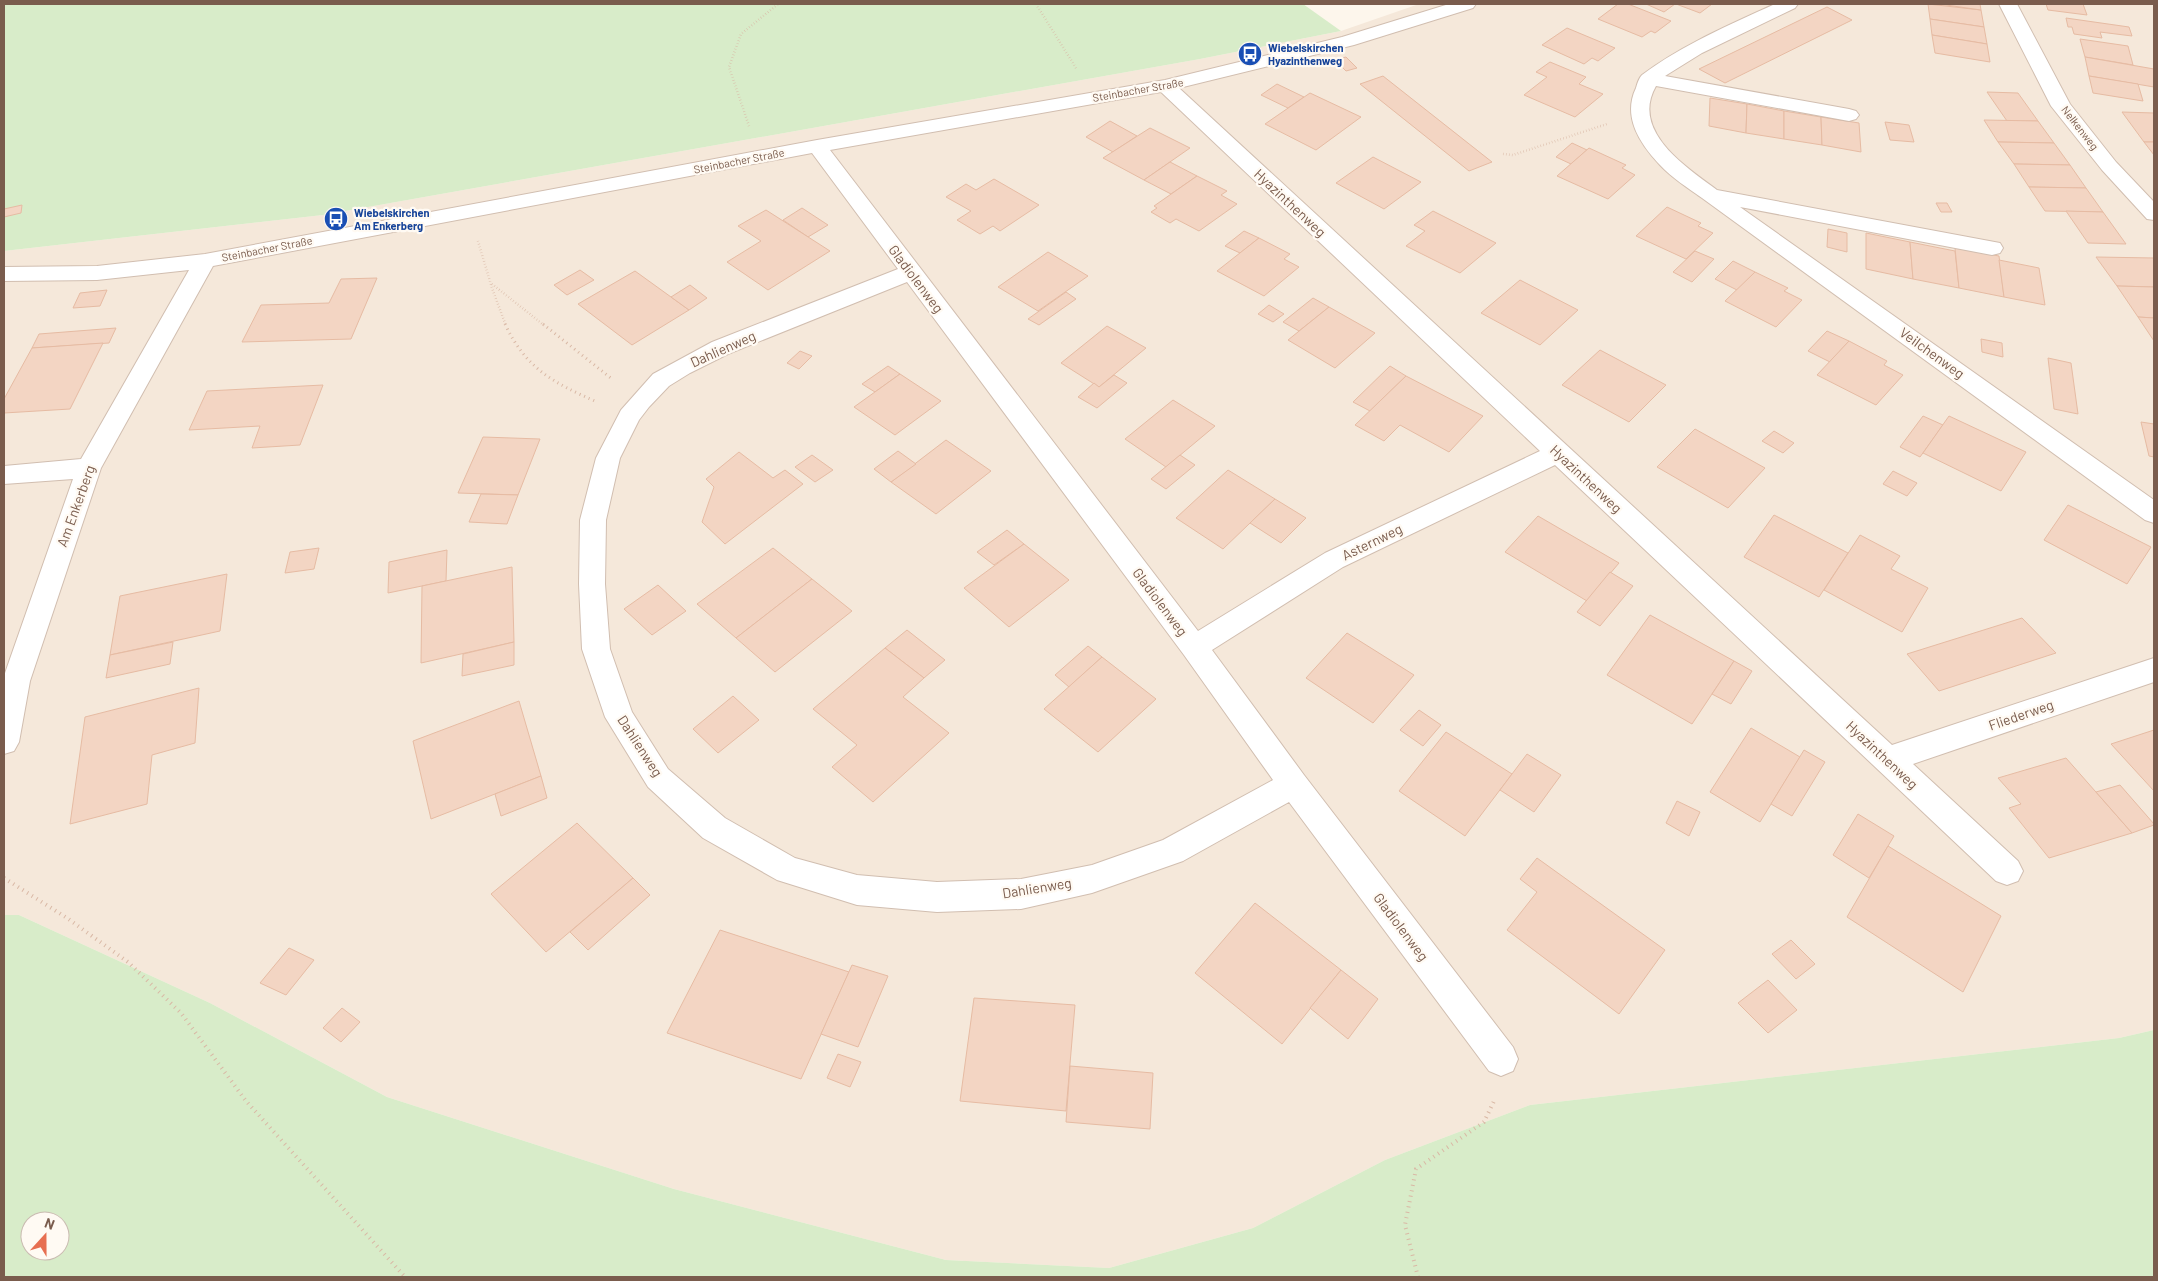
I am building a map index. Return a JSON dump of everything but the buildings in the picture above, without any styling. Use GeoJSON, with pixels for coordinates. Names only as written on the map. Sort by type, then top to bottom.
{"type":"FeatureCollection","features":[{"type":"Feature","properties":{"kind":"street","name":"Steinbacher Straße"},"geometry":{"type":"LineString","coordinates":[[4,274],[97,272],[205,261],[817,146],[1164,86],[1348,42],[1467,4]]}},
{"type":"Feature","properties":{"kind":"street","name":"Veilchenweg"},"geometry":{"type":"LineString","coordinates":[[1789,4],[1689,50],[1662,66],[1649,79],[1643,90],[1640,106],[1640,120],[1650,140],[1668,162],[1709,194],[2154,512]]}},
{"type":"Feature","properties":{"kind":"street","name":"Nelkenweg"},"geometry":{"type":"LineString","coordinates":[[2008,4],[2061,106],[2109,166],[2154,214]]}},
{"type":"Feature","properties":{"kind":"street"},"geometry":{"type":"LineString","coordinates":[[1649,79],[1849,115]]}},
{"type":"Feature","properties":{"kind":"street","name":"Hyazinthenweg"},"geometry":{"type":"LineString","coordinates":[[1164,86],[2007,871]]}},
{"type":"Feature","properties":{"kind":"street","name":"Gladiolenweg"},"geometry":{"type":"LineString","coordinates":[[817,146],[1194,647],[1293,784],[1501,1059]]}},
{"type":"Feature","properties":{"kind":"street","name":"Veilchenweg"},"geometry":{"type":"LineString","coordinates":[[1709,194],[1992,248]]}},
{"type":"Feature","properties":{"kind":"street","name":"Am Enkerberg"},"geometry":{"type":"LineString","coordinates":[[4,742],[16,681],[89,468],[205,261]]}},
{"type":"Feature","properties":{"kind":"street","name":"Dahlienweg"},"geometry":{"type":"LineString","coordinates":[[911,272],[720,348],[682,366],[661,380],[635,409],[608,458],[593,520],[592,584],[596,649],[619,717],[658,778],[714,828],[788,870],[857,890],[937,897],[1021,894],[1092,879],[1172,851],[1293,784]]}},
{"type":"Feature","properties":{"kind":"street","name":"Asternweg"},"geometry":{"type":"LineString","coordinates":[[1194,647],[1334,560],[1558,453]]}},
{"type":"Feature","properties":{"kind":"street"},"geometry":{"type":"LineString","coordinates":[[4,475],[89,468]]}},
{"type":"Feature","properties":{"kind":"street","name":"Fliederweg"},"geometry":{"type":"LineString","coordinates":[[1887,760],[2154,670]]}},
{"type":"Feature","properties":{"kind":"path"},"geometry":{"type":"LineString","coordinates":[[759,157],[729,67],[741,34],[778,4]]}},
{"type":"Feature","properties":{"kind":"path"},"geometry":{"type":"LineString","coordinates":[[1036,4],[1068,57],[1096,98]]}},
{"type":"Feature","properties":{"kind":"path"},"geometry":{"type":"LineString","coordinates":[[1503,154],[1514,155],[1611,122]]}},
{"type":"Feature","properties":{"kind":"path"},"geometry":{"type":"LineString","coordinates":[[469,211],[490,283],[509,331],[528,361],[555,382],[635,409]]}},
{"type":"Feature","properties":{"kind":"path"},"geometry":{"type":"LineString","coordinates":[[490,283],[635,409]]}},
{"type":"Feature","properties":{"kind":"path"},"geometry":{"type":"LineString","coordinates":[[4,878],[67,918],[128,962],[181,1013],[246,1100],[405,1277]]}},
{"type":"Feature","properties":{"kind":"path"},"geometry":{"type":"LineString","coordinates":[[1418,1277],[1405,1226],[1416,1169],[1484,1122],[1502,1085],[1501,1059]]}},
{"type":"Feature","properties":{"kind":"shaded area"},"geometry":{"type":"Polygon","coordinates":[[[1419,4],[2154,4],[2154,1030],[2119,1038],[1530,1105],[1385,1160],[1253,1228],[1109,1268],[946,1260],[674,1189],[387,1097],[210,1003],[19,915],[4,915],[4,251],[323,215],[1200,59],[1341,31],[1419,4]]]}},
{"type":"Feature","properties":{"kind":"green space"},"geometry":{"type":"Polygon","coordinates":[[[4,4],[1303,4],[1341,31],[1200,59],[323,215],[4,251],[4,4]]]}},
{"type":"Feature","properties":{"kind":"green space"},"geometry":{"type":"Polygon","coordinates":[[[4,915],[19,915],[210,1003],[387,1097],[674,1189],[946,1260],[1109,1268],[1253,1228],[1385,1160],[1530,1105],[2119,1038],[2154,1030],[2154,1277],[4,1277],[4,915]]]}},
{"type":"Feature","properties":{"kind":"place","name":"Wiebelskirchen Hyazinthenweg"},"geometry":{"type":"Point","coordinates":[1250,54]}},
{"type":"Feature","properties":{"kind":"place","name":"Wiebelskirchen Am Enkerberg"},"geometry":{"type":"Point","coordinates":[336,219]}}]}
